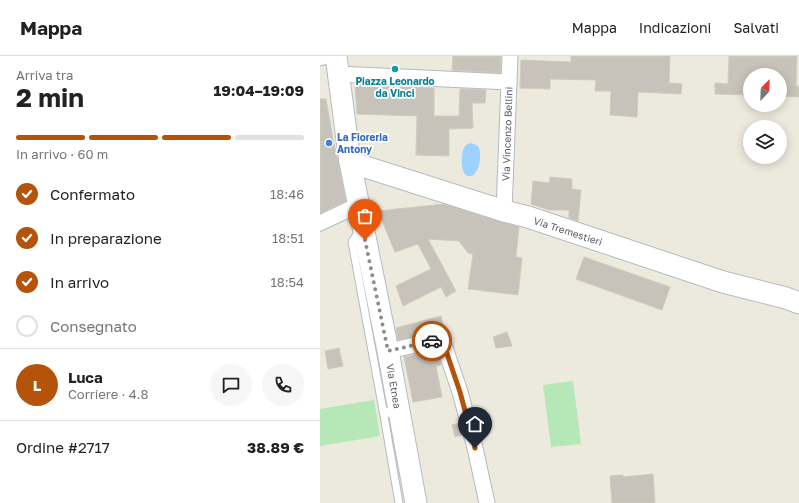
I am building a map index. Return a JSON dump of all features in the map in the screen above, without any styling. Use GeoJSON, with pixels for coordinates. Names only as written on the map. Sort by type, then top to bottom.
{"type":"FeatureCollection","features":[{"type":"Feature","properties":{"kind":"main road","name":"Via Etnea"},"geometry":{"type":"LineString","coordinates":[[337,65],[350,162],[362,227],[366,282],[388,351],[391,414],[416,503]]}},
{"type":"Feature","properties":{"kind":"main road","name":"Via Tremestieri"},"geometry":{"type":"LineString","coordinates":[[350,162],[504,211],[528,217],[724,282],[795,300]]}},
{"type":"Feature","properties":{"kind":"street"},"geometry":{"type":"LineString","coordinates":[[320,58],[326,56]]}},
{"type":"Feature","properties":{"kind":"street","name":"Via Vincenzo Bellini"},"geometry":{"type":"LineString","coordinates":[[504,211],[510,56]]}},
{"type":"Feature","properties":{"kind":"street"},"geometry":{"type":"LineString","coordinates":[[337,65],[509,82]]}},
{"type":"Feature","properties":{"kind":"street"},"geometry":{"type":"LineString","coordinates":[[320,223],[358,205]]}},
{"type":"Feature","properties":{"kind":"street"},"geometry":{"type":"LineString","coordinates":[[388,351],[442,339],[460,392],[475,448],[487,503]]}},
{"type":"Feature","properties":{"kind":"lane"},"geometry":{"type":"LineString","coordinates":[[366,282],[391,414],[399,503]]}},
{"type":"Feature","properties":{"kind":"green space"},"geometry":{"type":"Polygon","coordinates":[[[573,381],[581,444],[551,447],[543,385],[573,381]]]}},
{"type":"Feature","properties":{"kind":"green space"},"geometry":{"type":"Polygon","coordinates":[[[374,400],[380,436],[320,446],[320,409],[374,400]]]}},
{"type":"Feature","properties":{"kind":"water"},"geometry":{"type":"Polygon","coordinates":[[[471,143],[477,145],[479,148],[480,161],[475,174],[468,176],[462,168],[462,159],[464,147],[471,143]]]}},
{"type":"Feature","properties":{"kind":"building"},"geometry":{"type":"Polygon","coordinates":[[[453,56],[501,56],[500,73],[452,70],[453,56]]]}},
{"type":"Feature","properties":{"kind":"building"},"geometry":{"type":"Polygon","coordinates":[[[571,56],[670,56],[669,83],[682,84],[681,94],[638,92],[637,117],[610,115],[611,91],[595,91],[596,80],[550,79],[550,89],[520,88],[521,60],[571,62],[571,56]]]}},
{"type":"Feature","properties":{"kind":"building"},"geometry":{"type":"Polygon","coordinates":[[[729,56],[797,56],[796,86],[799,86],[799,97],[787,96],[787,68],[743,68],[743,95],[715,94],[715,83],[728,84],[729,56]]]}},
{"type":"Feature","properties":{"kind":"building"},"geometry":{"type":"Polygon","coordinates":[[[355,84],[434,88],[434,116],[459,116],[460,89],[486,90],[485,103],[472,103],[473,128],[449,129],[449,156],[416,155],[417,116],[357,114],[355,84]]]}},
{"type":"Feature","properties":{"kind":"building"},"geometry":{"type":"Polygon","coordinates":[[[320,99],[326,99],[346,201],[320,213],[320,99]]]}},
{"type":"Feature","properties":{"kind":"building"},"geometry":{"type":"Polygon","coordinates":[[[550,177],[572,179],[572,189],[581,190],[578,221],[569,218],[569,210],[549,210],[531,204],[533,181],[549,183],[550,177]]]}},
{"type":"Feature","properties":{"kind":"building"},"geometry":{"type":"Polygon","coordinates":[[[444,204],[519,227],[516,257],[522,258],[518,295],[468,289],[473,254],[468,253],[459,241],[428,239],[456,291],[446,297],[441,287],[403,306],[396,286],[431,269],[418,244],[395,252],[378,211],[444,204]]]}},
{"type":"Feature","properties":{"kind":"building"},"geometry":{"type":"Polygon","coordinates":[[[584,257],[670,287],[662,310],[576,279],[584,257]]]}},
{"type":"Feature","properties":{"kind":"building"},"geometry":{"type":"Polygon","coordinates":[[[441,316],[444,330],[398,340],[396,328],[441,316]]]}},
{"type":"Feature","properties":{"kind":"building"},"geometry":{"type":"Polygon","coordinates":[[[507,332],[512,346],[496,348],[493,337],[507,332]]]}},
{"type":"Feature","properties":{"kind":"building"},"geometry":{"type":"Polygon","coordinates":[[[339,348],[343,366],[328,369],[325,351],[339,348]]]}},
{"type":"Feature","properties":{"kind":"building"},"geometry":{"type":"Polygon","coordinates":[[[436,350],[441,365],[436,366],[442,397],[413,402],[404,357],[436,350]]]}},
{"type":"Feature","properties":{"kind":"building"},"geometry":{"type":"Polygon","coordinates":[[[459,423],[462,435],[455,437],[452,425],[459,423]]]}},
{"type":"Feature","properties":{"kind":"building"},"geometry":{"type":"Polygon","coordinates":[[[653,474],[655,503],[612,503],[610,476],[623,475],[623,477],[653,474]]]}},
{"type":"Feature","properties":{"kind":"way so far"},"geometry":{"type":"LineString","coordinates":[[365,240],[388,351],[432,341]]}},
{"type":"Feature","properties":{"kind":"place","name":"Piazza Leonardo da Vinci"},"geometry":{"type":"Point","coordinates":[395,69]}},
{"type":"Feature","properties":{"kind":"place","name":"La Fioreria Antony"},"geometry":{"type":"Point","coordinates":[329,143]}},
{"type":"Feature","properties":{"kind":"route"},"geometry":{"type":"LineString","coordinates":[[432,341],[442,339],[460,392],[475,448]]}}]}
